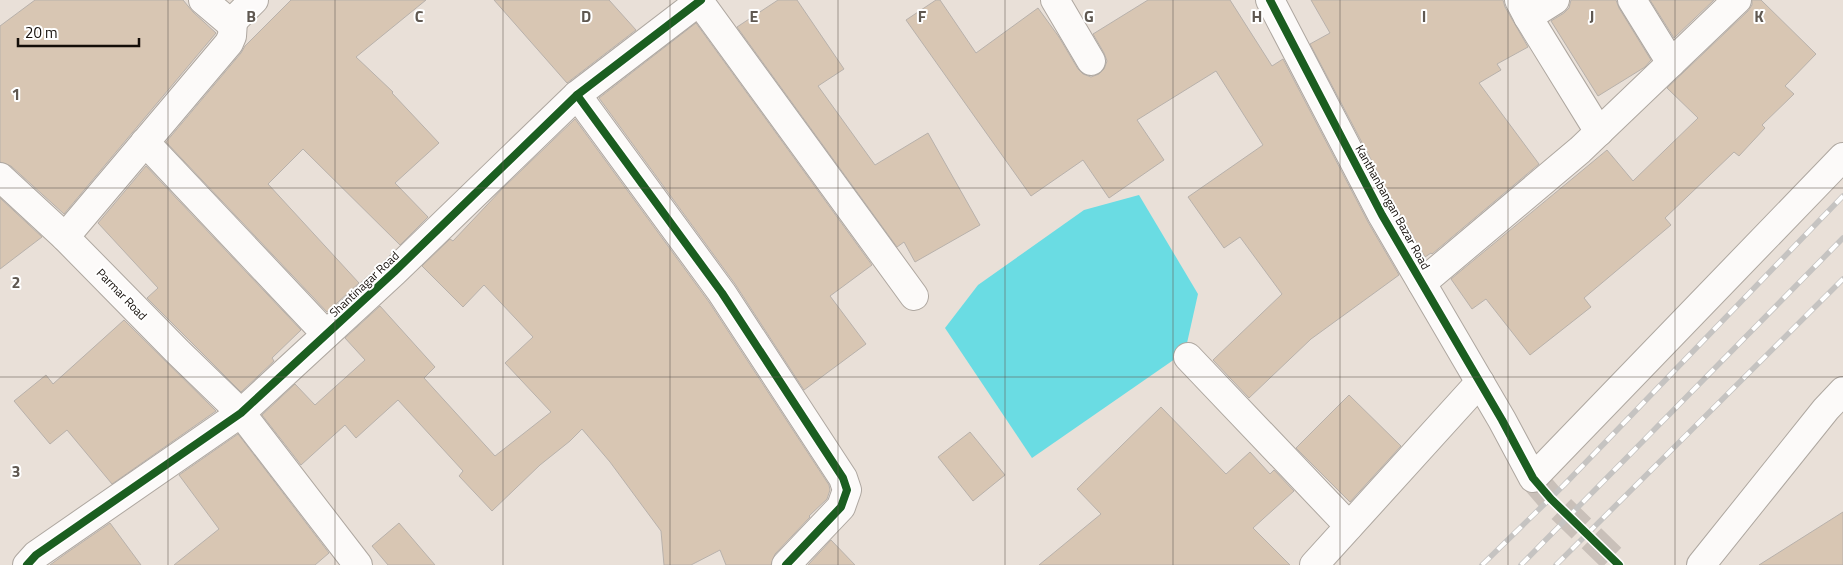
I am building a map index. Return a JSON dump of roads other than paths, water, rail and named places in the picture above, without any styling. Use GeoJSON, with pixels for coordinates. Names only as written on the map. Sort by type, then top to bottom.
{"type":"FeatureCollection","features":[{"type":"Feature","properties":{"kind":"street"},"geometry":{"type":"LineString","coordinates":[[203,0],[225,20],[233,21]]}},
{"type":"Feature","properties":{"kind":"street"},"geometry":{"type":"LineString","coordinates":[[65,237],[229,43],[232,36],[233,21],[254,0]]}},
{"type":"Feature","properties":{"kind":"street"},"geometry":{"type":"LineString","coordinates":[[700,0],[914,296]]}},
{"type":"Feature","properties":{"kind":"street","name":"Shantinagar Road"},"geometry":{"type":"LineString","coordinates":[[27,565],[36,555],[242,413],[394,272],[577,95],[700,0]]}},
{"type":"Feature","properties":{"kind":"street"},"geometry":{"type":"LineString","coordinates":[[1054,0],[1091,61]]}},
{"type":"Feature","properties":{"kind":"street","name":"Kanthanbangan Bazar Road"},"geometry":{"type":"LineString","coordinates":[[1270,0],[1382,214],[1502,420],[1533,478],[1843,157]]}},
{"type":"Feature","properties":{"kind":"street"},"geometry":{"type":"LineString","coordinates":[[1555,0],[1523,8],[1599,132]]}},
{"type":"Feature","properties":{"kind":"street"},"geometry":{"type":"LineString","coordinates":[[1632,0],[1671,63]]}},
{"type":"Feature","properties":{"kind":"street"},"geometry":{"type":"LineString","coordinates":[[1422,283],[1541,184],[1599,132],[1737,0]]}},
{"type":"Feature","properties":{"kind":"street"},"geometry":{"type":"LineString","coordinates":[[577,95],[722,293],[843,478],[847,490],[841,506],[786,565]]}},
{"type":"Feature","properties":{"kind":"street"},"geometry":{"type":"LineString","coordinates":[[145,142],[326,334]]}},
{"type":"Feature","properties":{"kind":"street","name":"Parmar Road"},"geometry":{"type":"LineString","coordinates":[[0,177],[65,237],[178,352],[242,413],[358,565]]}},
{"type":"Feature","properties":{"kind":"street"},"geometry":{"type":"LineString","coordinates":[[1188,357],[1350,526]]}},
{"type":"Feature","properties":{"kind":"street"},"geometry":{"type":"LineString","coordinates":[[1314,565],[1480,382]]}},
{"type":"Feature","properties":{"kind":"street"},"geometry":{"type":"LineString","coordinates":[[1700,565],[1826,409],[1843,391]]}},
{"type":"Feature","properties":{"kind":"water"},"geometry":{"type":"Polygon","coordinates":[[[1139,195],[1198,294],[1185,352],[1032,458],[945,328],[978,285],[1084,210],[1139,195]]]}},
{"type":"Feature","properties":{"kind":"tunnel"},"geometry":{"type":"LineString","coordinates":[[1533,478],[1551,499],[1619,565]]}},
{"type":"Feature","properties":{"kind":"railway"},"geometry":{"type":"LineString","coordinates":[[1482,565],[1564,485],[1843,196]]}},
{"type":"Feature","properties":{"kind":"railway"},"geometry":{"type":"LineString","coordinates":[[1521,565],[1843,238]]}},
{"type":"Feature","properties":{"kind":"railway"},"geometry":{"type":"LineString","coordinates":[[1556,565],[1843,279]]}}]}
